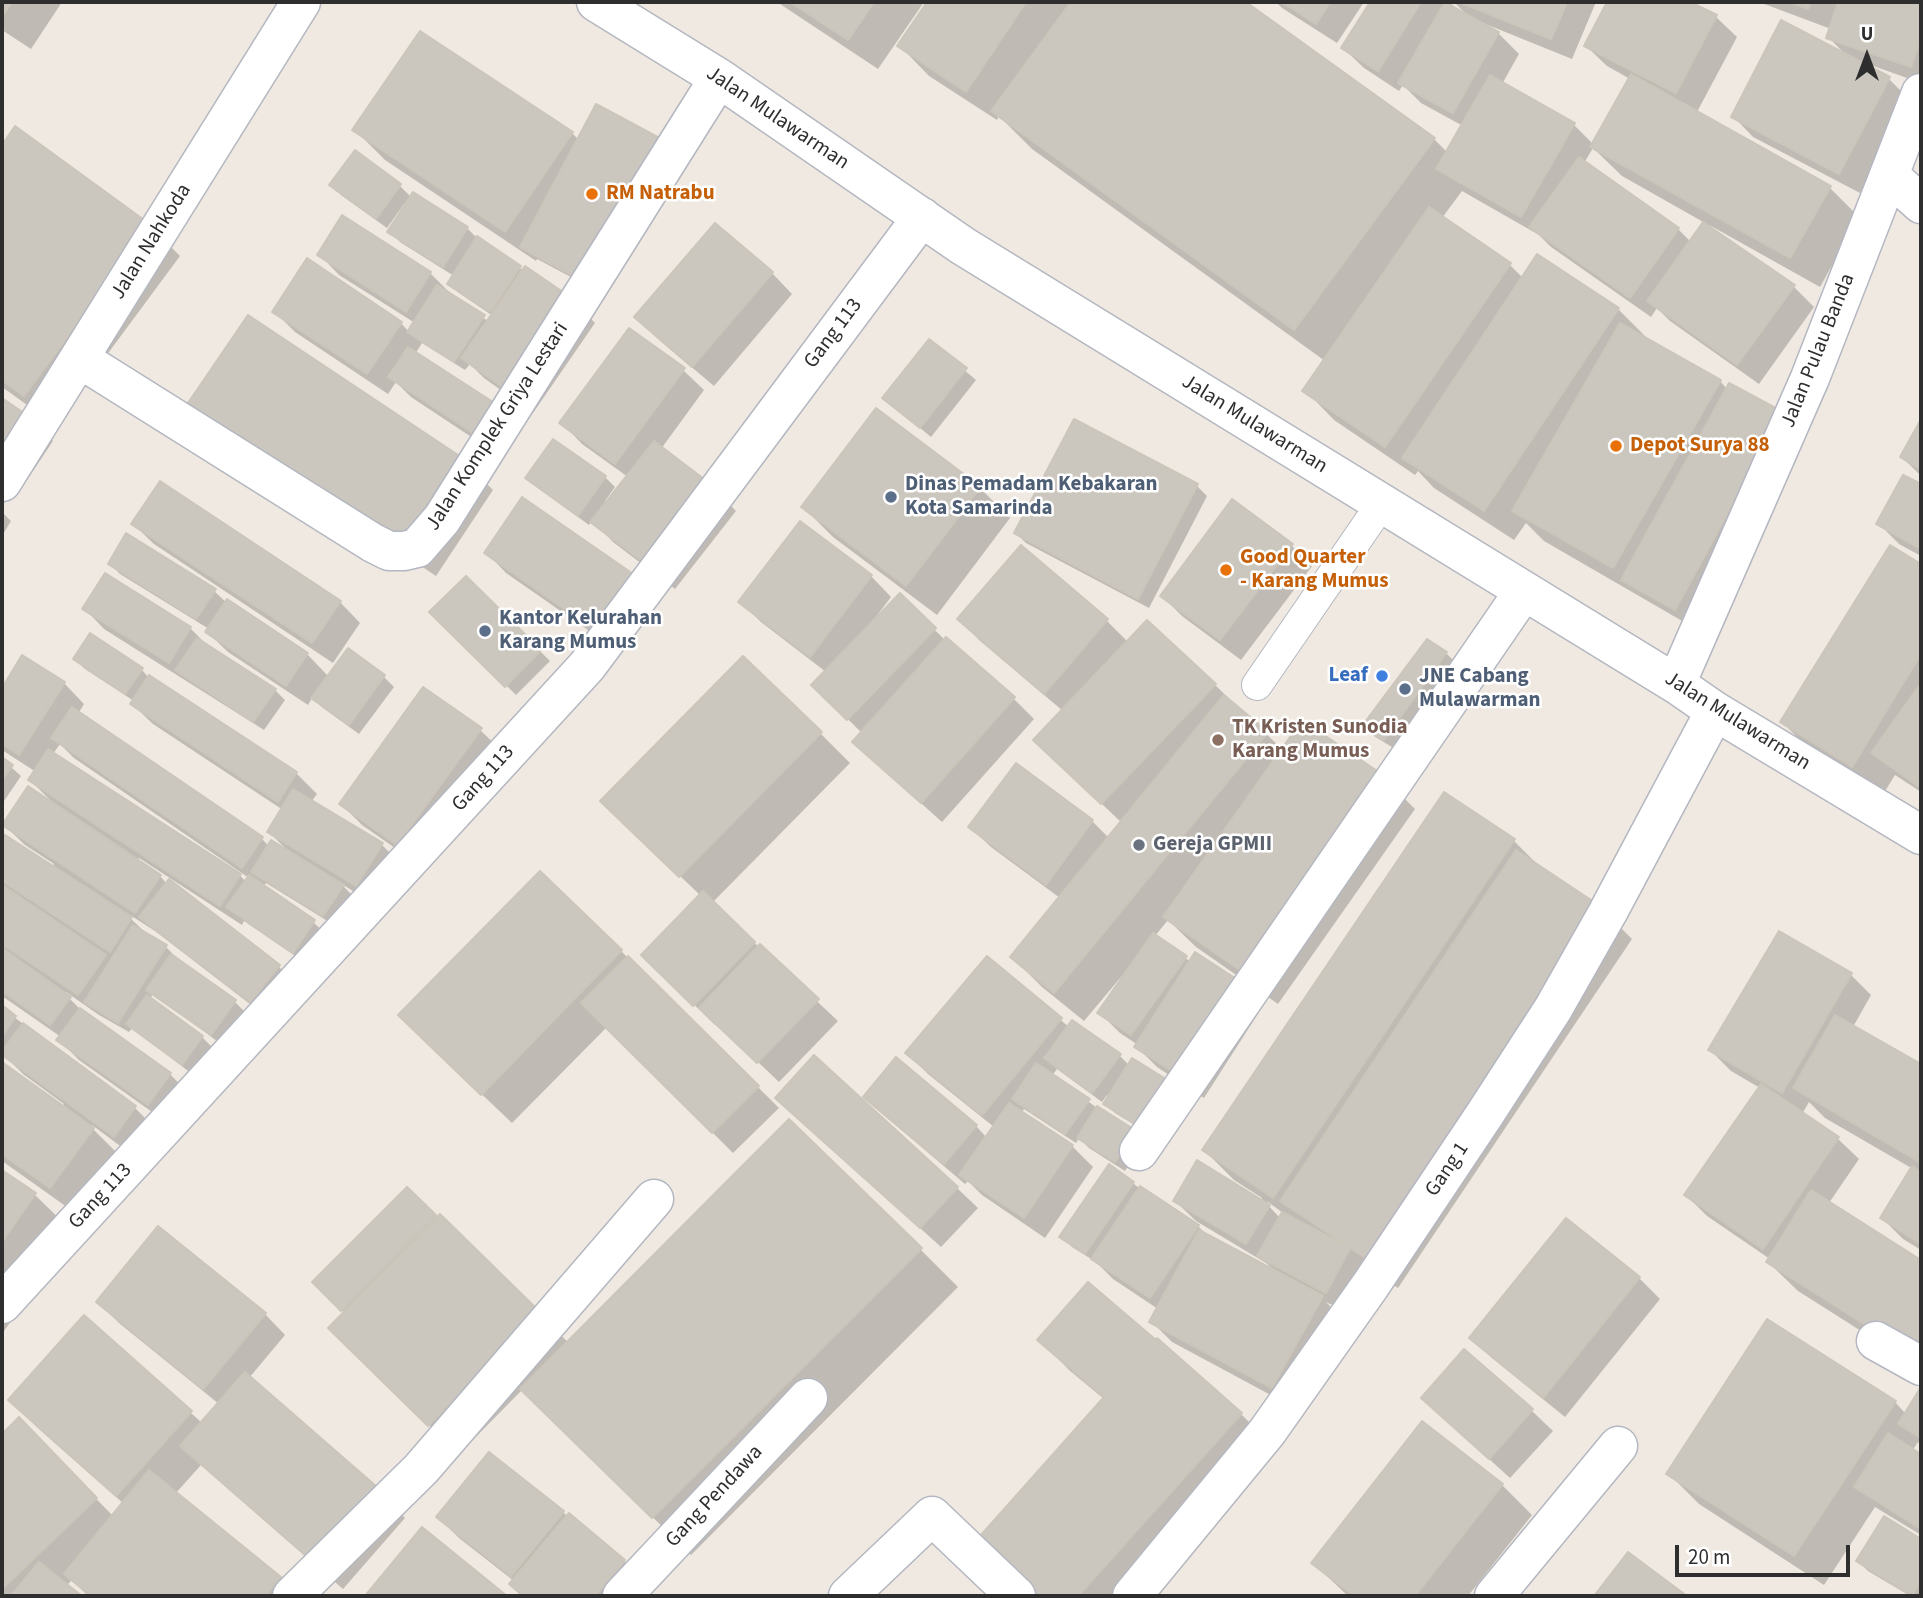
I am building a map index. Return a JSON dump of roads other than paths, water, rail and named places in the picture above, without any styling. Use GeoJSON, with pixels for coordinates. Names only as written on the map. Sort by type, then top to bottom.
{"type":"FeatureCollection","features":[{"type":"Feature","properties":{"kind":"street","name":"Jalan Nahkoda"},"geometry":{"type":"LineString","coordinates":[[2,482],[301,2]]}},
{"type":"Feature","properties":{"kind":"street","name":"Jalan Mulawarman"},"geometry":{"type":"LineString","coordinates":[[596,2],[719,78],[963,246],[1676,684],[1715,711],[1921,835]]}},
{"type":"Feature","properties":{"kind":"street","name":"Jalan Komplek Griya Lestari"},"geometry":{"type":"LineString","coordinates":[[80,359],[373,543],[389,551],[416,548],[442,519],[719,78]]}},
{"type":"Feature","properties":{"kind":"street","name":"Jalan Pulau Banda"},"geometry":{"type":"LineString","coordinates":[[1676,684],[1810,378],[1921,93]]}},
{"type":"Feature","properties":{"kind":"street"},"geometry":{"type":"LineString","coordinates":[[1889,176],[1921,204]]}},
{"type":"Feature","properties":{"kind":"street","name":"Gang 113"},"geometry":{"type":"LineString","coordinates":[[2,1304],[587,666],[922,217]]}},
{"type":"Feature","properties":{"kind":"street"},"geometry":{"type":"LineString","coordinates":[[1139,1151],[1524,591]]}},
{"type":"Feature","properties":{"kind":"street","name":"Gang 1"},"geometry":{"type":"LineString","coordinates":[[1132,1596],[1267,1432],[1370,1286],[1485,1114],[1565,987],[1608,912],[1715,711]]}},
{"type":"Feature","properties":{"kind":"street"},"geometry":{"type":"LineString","coordinates":[[292,1596],[421,1469],[654,1199]]}},
{"type":"Feature","properties":{"kind":"street"},"geometry":{"type":"LineString","coordinates":[[1876,1341],[1921,1366]]}},
{"type":"Feature","properties":{"kind":"street","name":"Gang Pendawa"},"geometry":{"type":"LineString","coordinates":[[622,1596],[808,1398]]}},
{"type":"Feature","properties":{"kind":"street"},"geometry":{"type":"LineString","coordinates":[[1494,1596],[1618,1446]]}},
{"type":"Feature","properties":{"kind":"street"},"geometry":{"type":"LineString","coordinates":[[848,1596],[932,1516],[1016,1596]]}},
{"type":"Feature","properties":{"kind":"lane"},"geometry":{"type":"LineString","coordinates":[[1257,685],[1382,503]]}},
{"type":"Feature","properties":{"kind":"place","name":"RM Natrabu"},"geometry":{"type":"Point","coordinates":[592,194]}},
{"type":"Feature","properties":{"kind":"place","name":"Depot Surya 88"},"geometry":{"type":"Point","coordinates":[1616,446]}},
{"type":"Feature","properties":{"kind":"place","name":"Dinas Pemadam Kebakaran Kota Samarinda"},"geometry":{"type":"Point","coordinates":[891,497]}},
{"type":"Feature","properties":{"kind":"place","name":"Good Quarter - Karang Mumus"},"geometry":{"type":"Point","coordinates":[1226,570]}},
{"type":"Feature","properties":{"kind":"place","name":"Kantor Kelurahan Karang Mumus"},"geometry":{"type":"Point","coordinates":[485,631]}},
{"type":"Feature","properties":{"kind":"place","name":"Leaf"},"geometry":{"type":"Point","coordinates":[1382,676]}},
{"type":"Feature","properties":{"kind":"place","name":"JNE Cabang Mulawarman"},"geometry":{"type":"Point","coordinates":[1405,689]}},
{"type":"Feature","properties":{"kind":"place","name":"TK Kristen Sunodia Karang Mumus"},"geometry":{"type":"Point","coordinates":[1218,740]}},
{"type":"Feature","properties":{"kind":"place","name":"Gereja GPMII"},"geometry":{"type":"Point","coordinates":[1139,845]}}]}
